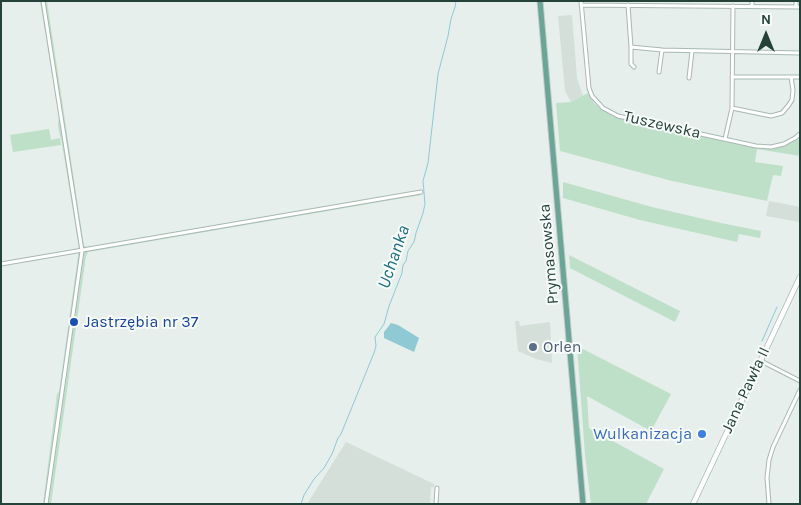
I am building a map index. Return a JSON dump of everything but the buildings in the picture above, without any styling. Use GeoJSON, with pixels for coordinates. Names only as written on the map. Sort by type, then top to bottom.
{"type":"FeatureCollection","features":[{"type":"Feature","properties":{"kind":"main road","name":"Prymasowska"},"geometry":{"type":"LineString","coordinates":[[540,1],[582,504]]}},
{"type":"Feature","properties":{"kind":"street"},"geometry":{"type":"LineString","coordinates":[[42,1],[82,251],[46,504]]}},
{"type":"Feature","properties":{"kind":"street"},"geometry":{"type":"LineString","coordinates":[[752,1],[752,6]]}},
{"type":"Feature","properties":{"kind":"street"},"geometry":{"type":"LineString","coordinates":[[581,3],[798,7],[796,1]]}},
{"type":"Feature","properties":{"kind":"street","name":"Tuszewska"},"geometry":{"type":"LineString","coordinates":[[581,3],[588,81],[592,96],[603,108],[618,116],[756,146],[771,147],[784,144],[800,134]]}},
{"type":"Feature","properties":{"kind":"street"},"geometry":{"type":"LineString","coordinates":[[628,5],[632,64],[634,67]]}},
{"type":"Feature","properties":{"kind":"street"},"geometry":{"type":"LineString","coordinates":[[725,139],[732,108],[733,6]]}},
{"type":"Feature","properties":{"kind":"street"},"geometry":{"type":"LineString","coordinates":[[631,46],[662,50],[800,53]]}},
{"type":"Feature","properties":{"kind":"street"},"geometry":{"type":"LineString","coordinates":[[659,72],[662,50]]}},
{"type":"Feature","properties":{"kind":"street"},"geometry":{"type":"LineString","coordinates":[[689,78],[692,51]]}},
{"type":"Feature","properties":{"kind":"street"},"geometry":{"type":"LineString","coordinates":[[732,77],[800,77]]}},
{"type":"Feature","properties":{"kind":"street"},"geometry":{"type":"LineString","coordinates":[[732,108],[771,116],[782,113],[792,100],[791,77]]}},
{"type":"Feature","properties":{"kind":"street"},"geometry":{"type":"LineString","coordinates":[[1,264],[422,192]]}},
{"type":"Feature","properties":{"kind":"street","name":"Jana Pawła II"},"geometry":{"type":"LineString","coordinates":[[692,504],[800,277]]}},
{"type":"Feature","properties":{"kind":"street"},"geometry":{"type":"LineString","coordinates":[[760,361],[800,382]]}},
{"type":"Feature","properties":{"kind":"street"},"geometry":{"type":"LineString","coordinates":[[769,504],[767,478],[773,447],[800,390]]}},
{"type":"Feature","properties":{"kind":"street"},"geometry":{"type":"LineString","coordinates":[[436,504],[437,488]]}},
{"type":"Feature","properties":{"kind":"shaded area"},"geometry":{"type":"Polygon","coordinates":[[[572,15],[577,78],[583,96],[571,102],[565,91],[558,16],[572,15]]]}},
{"type":"Feature","properties":{"kind":"shaded area"},"geometry":{"type":"Polygon","coordinates":[[[769,201],[800,207],[800,222],[766,216],[769,201]]]}},
{"type":"Feature","properties":{"kind":"shaded area"},"geometry":{"type":"Polygon","coordinates":[[[515,321],[519,321],[520,326],[550,322],[552,363],[536,359],[518,351],[515,321]]]}},
{"type":"Feature","properties":{"kind":"shaded area"},"geometry":{"type":"Polygon","coordinates":[[[346,442],[434,484],[434,487],[431,487],[430,504],[307,504],[346,442]]]}},
{"type":"Feature","properties":{"kind":"green space"},"geometry":{"type":"Polygon","coordinates":[[[40,1],[47,1],[84,246],[421,191],[421,195],[88,252],[51,504],[43,504],[79,248],[58,126],[59,117],[40,1]]]}},
{"type":"Feature","properties":{"kind":"green space"},"geometry":{"type":"Polygon","coordinates":[[[588,93],[594,103],[615,117],[757,148],[767,149],[784,146],[800,138],[800,156],[757,149],[755,162],[783,166],[781,176],[773,175],[767,201],[672,181],[560,151],[556,103],[571,102],[588,93]]]}},
{"type":"Feature","properties":{"kind":"green space"},"geometry":{"type":"Polygon","coordinates":[[[49,129],[51,140],[60,138],[61,145],[13,152],[10,135],[49,129]]]}},
{"type":"Feature","properties":{"kind":"green space"},"geometry":{"type":"Polygon","coordinates":[[[563,182],[652,207],[761,231],[760,238],[739,234],[737,242],[640,220],[563,198],[563,182]]]}},
{"type":"Feature","properties":{"kind":"green space"},"geometry":{"type":"Polygon","coordinates":[[[569,255],[680,311],[675,322],[570,268],[569,255]]]}},
{"type":"Feature","properties":{"kind":"green space"},"geometry":{"type":"Polygon","coordinates":[[[577,346],[671,394],[651,431],[587,396],[589,428],[664,469],[646,504],[591,504],[585,455],[577,346]]]}},
{"type":"Feature","properties":{"kind":"water"},"geometry":{"type":"Polygon","coordinates":[[[391,323],[398,325],[419,338],[414,352],[384,338],[384,332],[391,323]]]}},
{"type":"Feature","properties":{"kind":"waterway","name":"Uchanka"},"geometry":{"type":"LineString","coordinates":[[301,504],[314,479],[324,468],[341,434],[374,353],[376,346],[375,337],[384,324],[402,273],[403,265],[408,251],[414,242],[423,213],[425,204],[423,181],[428,163],[438,74],[456,1]]}},
{"type":"Feature","properties":{"kind":"waterway"},"geometry":{"type":"LineString","coordinates":[[762,341],[777,307]]}},
{"type":"Feature","properties":{"kind":"place","name":"Jastrzębia nr 37"},"geometry":{"type":"Point","coordinates":[74,322]}},
{"type":"Feature","properties":{"kind":"place","name":"Orlen"},"geometry":{"type":"Point","coordinates":[533,347]}},
{"type":"Feature","properties":{"kind":"place","name":"Wulkanizacja"},"geometry":{"type":"Point","coordinates":[702,434]}}]}
